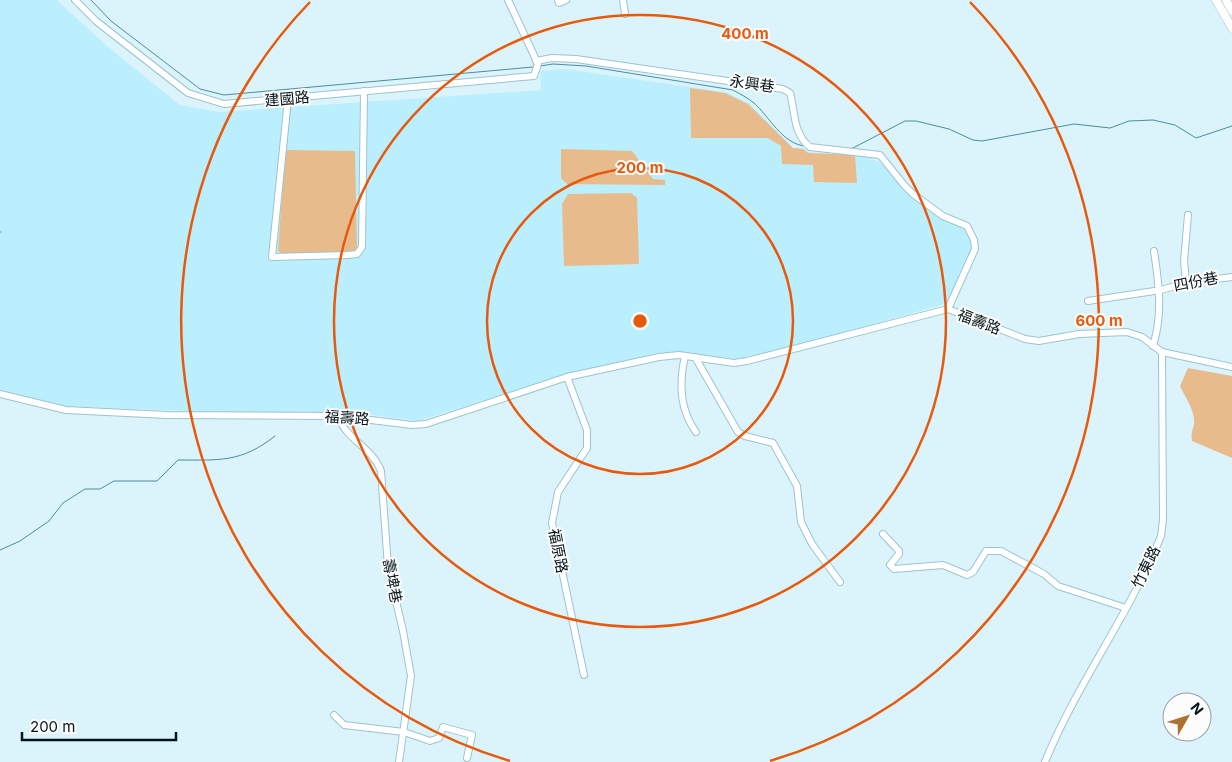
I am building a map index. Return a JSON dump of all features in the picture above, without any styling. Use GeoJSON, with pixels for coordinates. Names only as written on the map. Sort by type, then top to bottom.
{"type":"FeatureCollection","features":[{"type":"Feature","properties":{"kind":"main road"},"geometry":{"type":"LineString","coordinates":[[1216,0],[1232,28]]}},
{"type":"Feature","properties":{"kind":"main road"},"geometry":{"type":"LineString","coordinates":[[1226,0],[1232,11]]}},
{"type":"Feature","properties":{"kind":"street","name":"建國路"},"geometry":{"type":"LineString","coordinates":[[75,0],[96,20],[188,93],[224,104],[534,76],[537,65]]}},
{"type":"Feature","properties":{"kind":"street"},"geometry":{"type":"LineString","coordinates":[[508,0],[537,65]]}},
{"type":"Feature","properties":{"kind":"street"},"geometry":{"type":"LineString","coordinates":[[558,0],[559,3],[566,0]]}},
{"type":"Feature","properties":{"kind":"street"},"geometry":{"type":"LineString","coordinates":[[623,0],[624,14]]}},
{"type":"Feature","properties":{"kind":"street","name":"永興巷"},"geometry":{"type":"LineString","coordinates":[[537,65],[552,58],[576,59],[783,89],[790,93],[798,129],[804,142],[810,147],[880,155],[908,189],[943,216],[961,222],[970,230],[975,249],[948,309]]}},
{"type":"Feature","properties":{"kind":"street"},"geometry":{"type":"LineString","coordinates":[[288,99],[272,257],[347,256],[357,254],[362,247],[364,91]]}},
{"type":"Feature","properties":{"kind":"street"},"geometry":{"type":"LineString","coordinates":[[1186,282],[1184,261],[1188,215]]}},
{"type":"Feature","properties":{"kind":"street","name":"四份巷"},"geometry":{"type":"LineString","coordinates":[[1153,346],[1158,331],[1160,290],[1154,251]]}},
{"type":"Feature","properties":{"kind":"street","name":"四份巷"},"geometry":{"type":"LineString","coordinates":[[1088,302],[1160,290],[1186,282],[1232,277]]}},
{"type":"Feature","properties":{"kind":"street","name":"福壽路"},"geometry":{"type":"LineString","coordinates":[[0,394],[66,410],[177,415],[338,416],[412,425],[426,424],[567,377],[659,357],[685,356],[734,363],[748,361],[948,309],[1025,339],[1039,341],[1079,334],[1127,332],[1142,337],[1162,352],[1232,367]]}},
{"type":"Feature","properties":{"kind":"street","name":"竹東路"},"geometry":{"type":"LineString","coordinates":[[1045,762],[1055,738],[1126,608],[1156,548],[1163,526],[1162,352]]}},
{"type":"Feature","properties":{"kind":"street"},"geometry":{"type":"LineString","coordinates":[[685,356],[680,382],[687,420],[696,432]]}},
{"type":"Feature","properties":{"kind":"street"},"geometry":{"type":"LineString","coordinates":[[695,357],[738,432],[745,436],[773,443],[797,486],[801,522],[812,544],[840,582]]}},
{"type":"Feature","properties":{"kind":"street","name":"福原路"},"geometry":{"type":"LineString","coordinates":[[567,377],[587,430],[587,448],[558,492],[552,523],[584,675]]}},
{"type":"Feature","properties":{"kind":"street","name":"壽埤巷"},"geometry":{"type":"LineString","coordinates":[[338,416],[341,426],[375,459],[381,472],[388,566],[411,676],[399,762]]}},
{"type":"Feature","properties":{"kind":"street"},"geometry":{"type":"LineString","coordinates":[[883,534],[899,554],[890,565],[891,568],[943,565],[967,575],[973,572],[984,553],[1001,552],[1044,574],[1058,586],[1126,608]]}},
{"type":"Feature","properties":{"kind":"street"},"geometry":{"type":"LineString","coordinates":[[334,715],[344,725],[404,732],[430,741],[439,738],[444,727],[472,735],[467,758]]}},
{"type":"Feature","properties":{"kind":"shaded area"},"geometry":{"type":"Polygon","coordinates":[[[0,0],[57,0],[108,47],[180,105],[219,112],[541,90],[540,71],[565,69],[725,92],[749,103],[793,148],[803,148],[809,152],[868,156],[887,167],[903,187],[965,228],[974,246],[951,297],[942,305],[744,360],[685,353],[657,353],[561,376],[418,421],[355,413],[239,413],[65,406],[0,390],[0,0]]]}},
{"type":"Feature","properties":{"kind":"shaded area"},"geometry":{"type":"Polygon","coordinates":[[[690,88],[725,93],[748,104],[793,148],[803,149],[808,153],[855,155],[857,183],[814,182],[813,165],[782,164],[781,146],[768,138],[691,138],[690,88]]]}},
{"type":"Feature","properties":{"kind":"shaded area"},"geometry":{"type":"Polygon","coordinates":[[[561,149],[632,151],[653,179],[665,180],[665,185],[567,184],[561,178],[561,149]]]}},
{"type":"Feature","properties":{"kind":"shaded area"},"geometry":{"type":"Polygon","coordinates":[[[285,150],[355,151],[357,248],[351,253],[284,255],[278,251],[285,150]]]}},
{"type":"Feature","properties":{"kind":"shaded area"},"geometry":{"type":"Polygon","coordinates":[[[631,193],[637,198],[639,264],[564,266],[562,204],[568,194],[631,193]]]}},
{"type":"Feature","properties":{"kind":"shaded area"},"geometry":{"type":"Polygon","coordinates":[[[1188,368],[1232,376],[1232,458],[1192,441],[1193,415],[1180,386],[1188,368]]]}},
{"type":"Feature","properties":{"kind":"waterway"},"geometry":{"type":"LineString","coordinates":[[91,0],[111,21],[200,89],[224,95],[533,67]]}},
{"type":"Feature","properties":{"kind":"waterway"},"geometry":{"type":"LineString","coordinates":[[540,66],[553,64],[586,66],[733,90],[760,108],[776,129],[789,140],[805,146]]}},
{"type":"Feature","properties":{"kind":"waterway"},"geometry":{"type":"LineString","coordinates":[[851,149],[905,121],[916,121],[949,129],[973,140],[982,141],[1074,124],[1110,128],[1129,121],[1153,120],[1175,125],[1196,138],[1232,126]]}},
{"type":"Feature","properties":{"kind":"waterway"},"geometry":{"type":"LineString","coordinates":[[0,550],[20,541],[49,521],[63,503],[85,489],[100,489],[114,481],[157,481],[178,460],[218,460],[229,458],[251,451],[275,436]]}}]}
